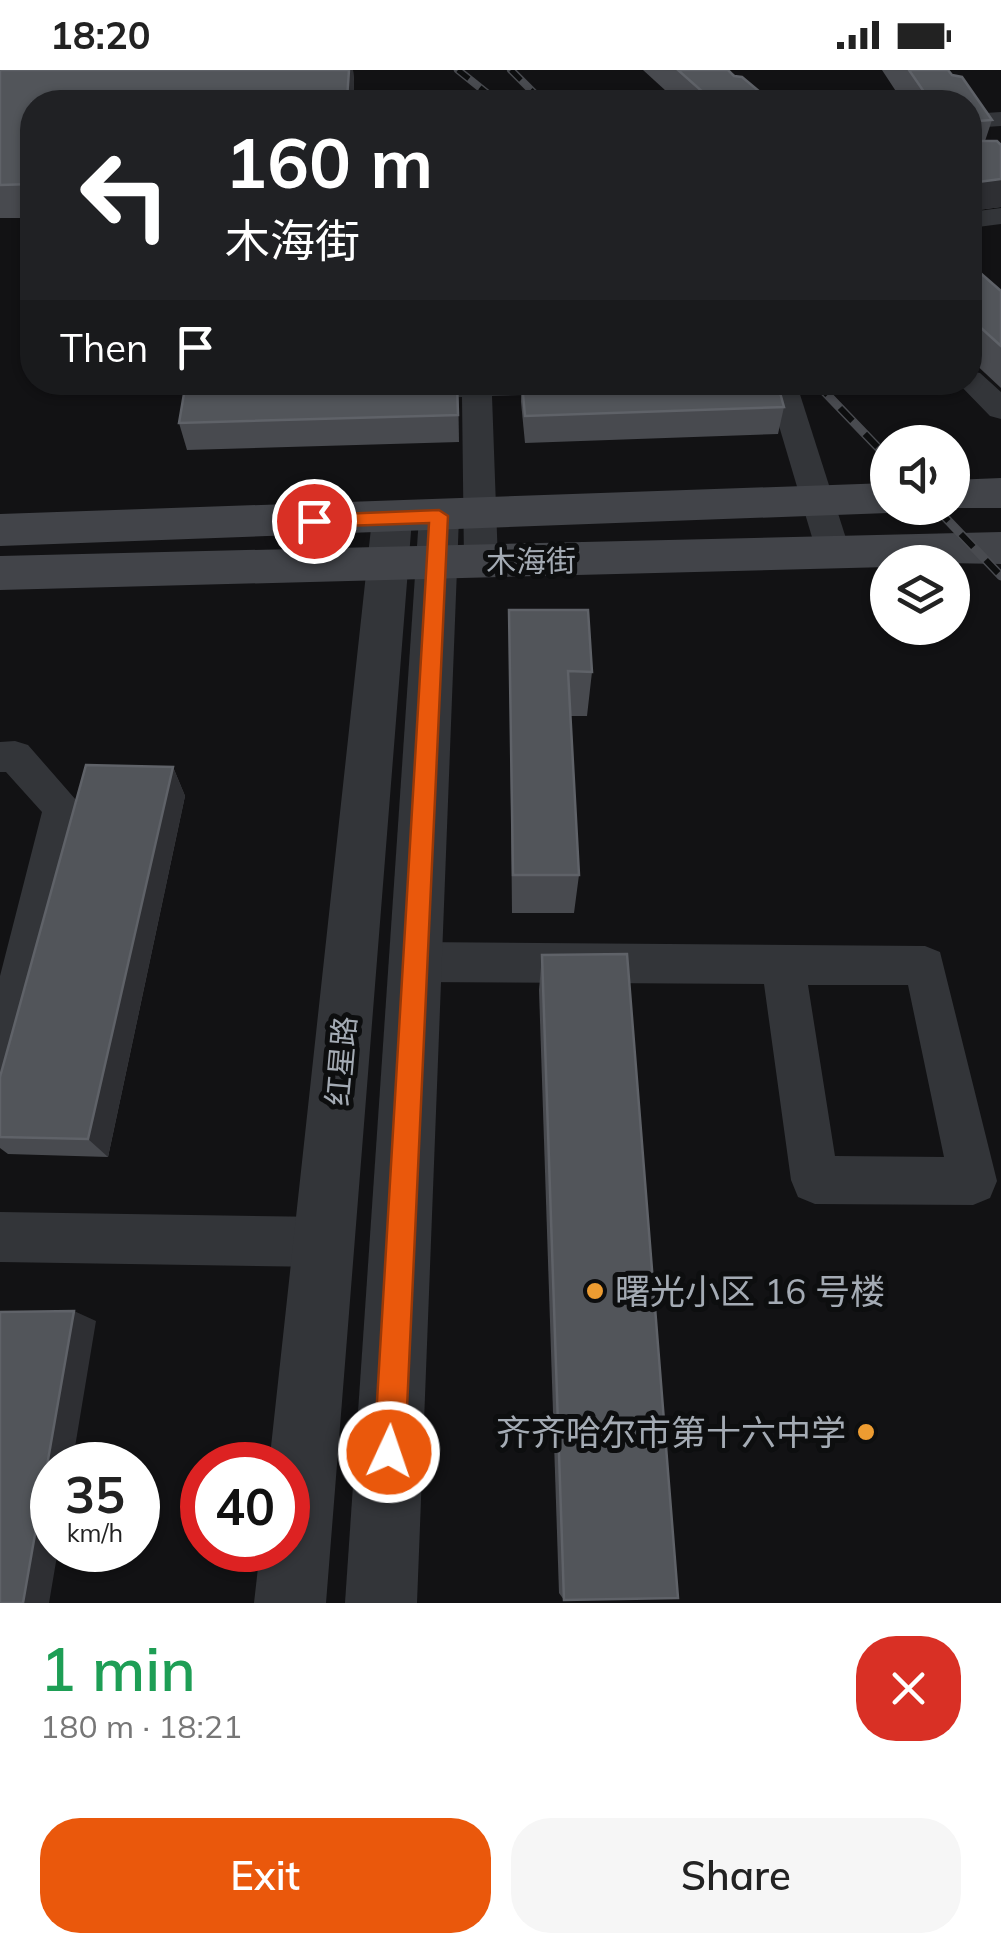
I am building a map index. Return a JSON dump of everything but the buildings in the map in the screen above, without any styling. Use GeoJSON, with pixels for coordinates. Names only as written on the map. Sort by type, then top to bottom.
{"type":"FeatureCollection","features":[{"type":"Feature","properties":{"kind":"main road"},"geometry":{"type":"LineString","coordinates":[[970,494],[1001,493]]}},
{"type":"Feature","properties":{"kind":"main road","name":"木海街"},"geometry":{"type":"LineString","coordinates":[[0,573],[436,540],[870,499]]}},
{"type":"Feature","properties":{"kind":"main road","name":"木海街"},"geometry":{"type":"LineString","coordinates":[[0,530],[834,554],[1001,548]]}},
{"type":"Feature","properties":{"kind":"street"},"geometry":{"type":"LineString","coordinates":[[982,391],[1001,409]]}},
{"type":"Feature","properties":{"kind":"street"},"geometry":{"type":"LineString","coordinates":[[381,1603],[436,540],[475,395]]}},
{"type":"Feature","properties":{"kind":"street"},"geometry":{"type":"LineString","coordinates":[[785,395],[834,554]]}},
{"type":"Feature","properties":{"kind":"street","name":"红星路"},"geometry":{"type":"LineString","coordinates":[[290,1603],[324,1242],[436,540]]}},
{"type":"Feature","properties":{"kind":"street"},"geometry":{"type":"LineString","coordinates":[[0,756],[16,756],[63,808],[0,1064]]}},
{"type":"Feature","properties":{"kind":"street"},"geometry":{"type":"LineString","coordinates":[[416,962],[783,963],[925,966],[972,1182],[814,1180],[783,963]]}},
{"type":"Feature","properties":{"kind":"street"},"geometry":{"type":"LineString","coordinates":[[0,1237],[324,1242]]}},
{"type":"Feature","properties":{"kind":"railway"},"geometry":{"type":"LineString","coordinates":[[458,70],[483,90]]}},
{"type":"Feature","properties":{"kind":"railway"},"geometry":{"type":"LineString","coordinates":[[511,70],[531,90]]}},
{"type":"Feature","properties":{"kind":"railway"},"geometry":{"type":"LineString","coordinates":[[827,395],[870,439]]}},
{"type":"Feature","properties":{"kind":"railway"},"geometry":{"type":"LineString","coordinates":[[952,525],[1001,576]]}},
{"type":"Feature","properties":{"kind":"place","name":"曙光小区 16 号楼"},"geometry":{"type":"Point","coordinates":[595,1291]}},
{"type":"Feature","properties":{"kind":"place","name":"齐齐哈尔市第十六中学"},"geometry":{"type":"Point","coordinates":[866,1432]}},
{"type":"Feature","properties":{"kind":"route"},"geometry":{"type":"LineString","coordinates":[[314,521],[439,516],[389,1452]]}}]}
